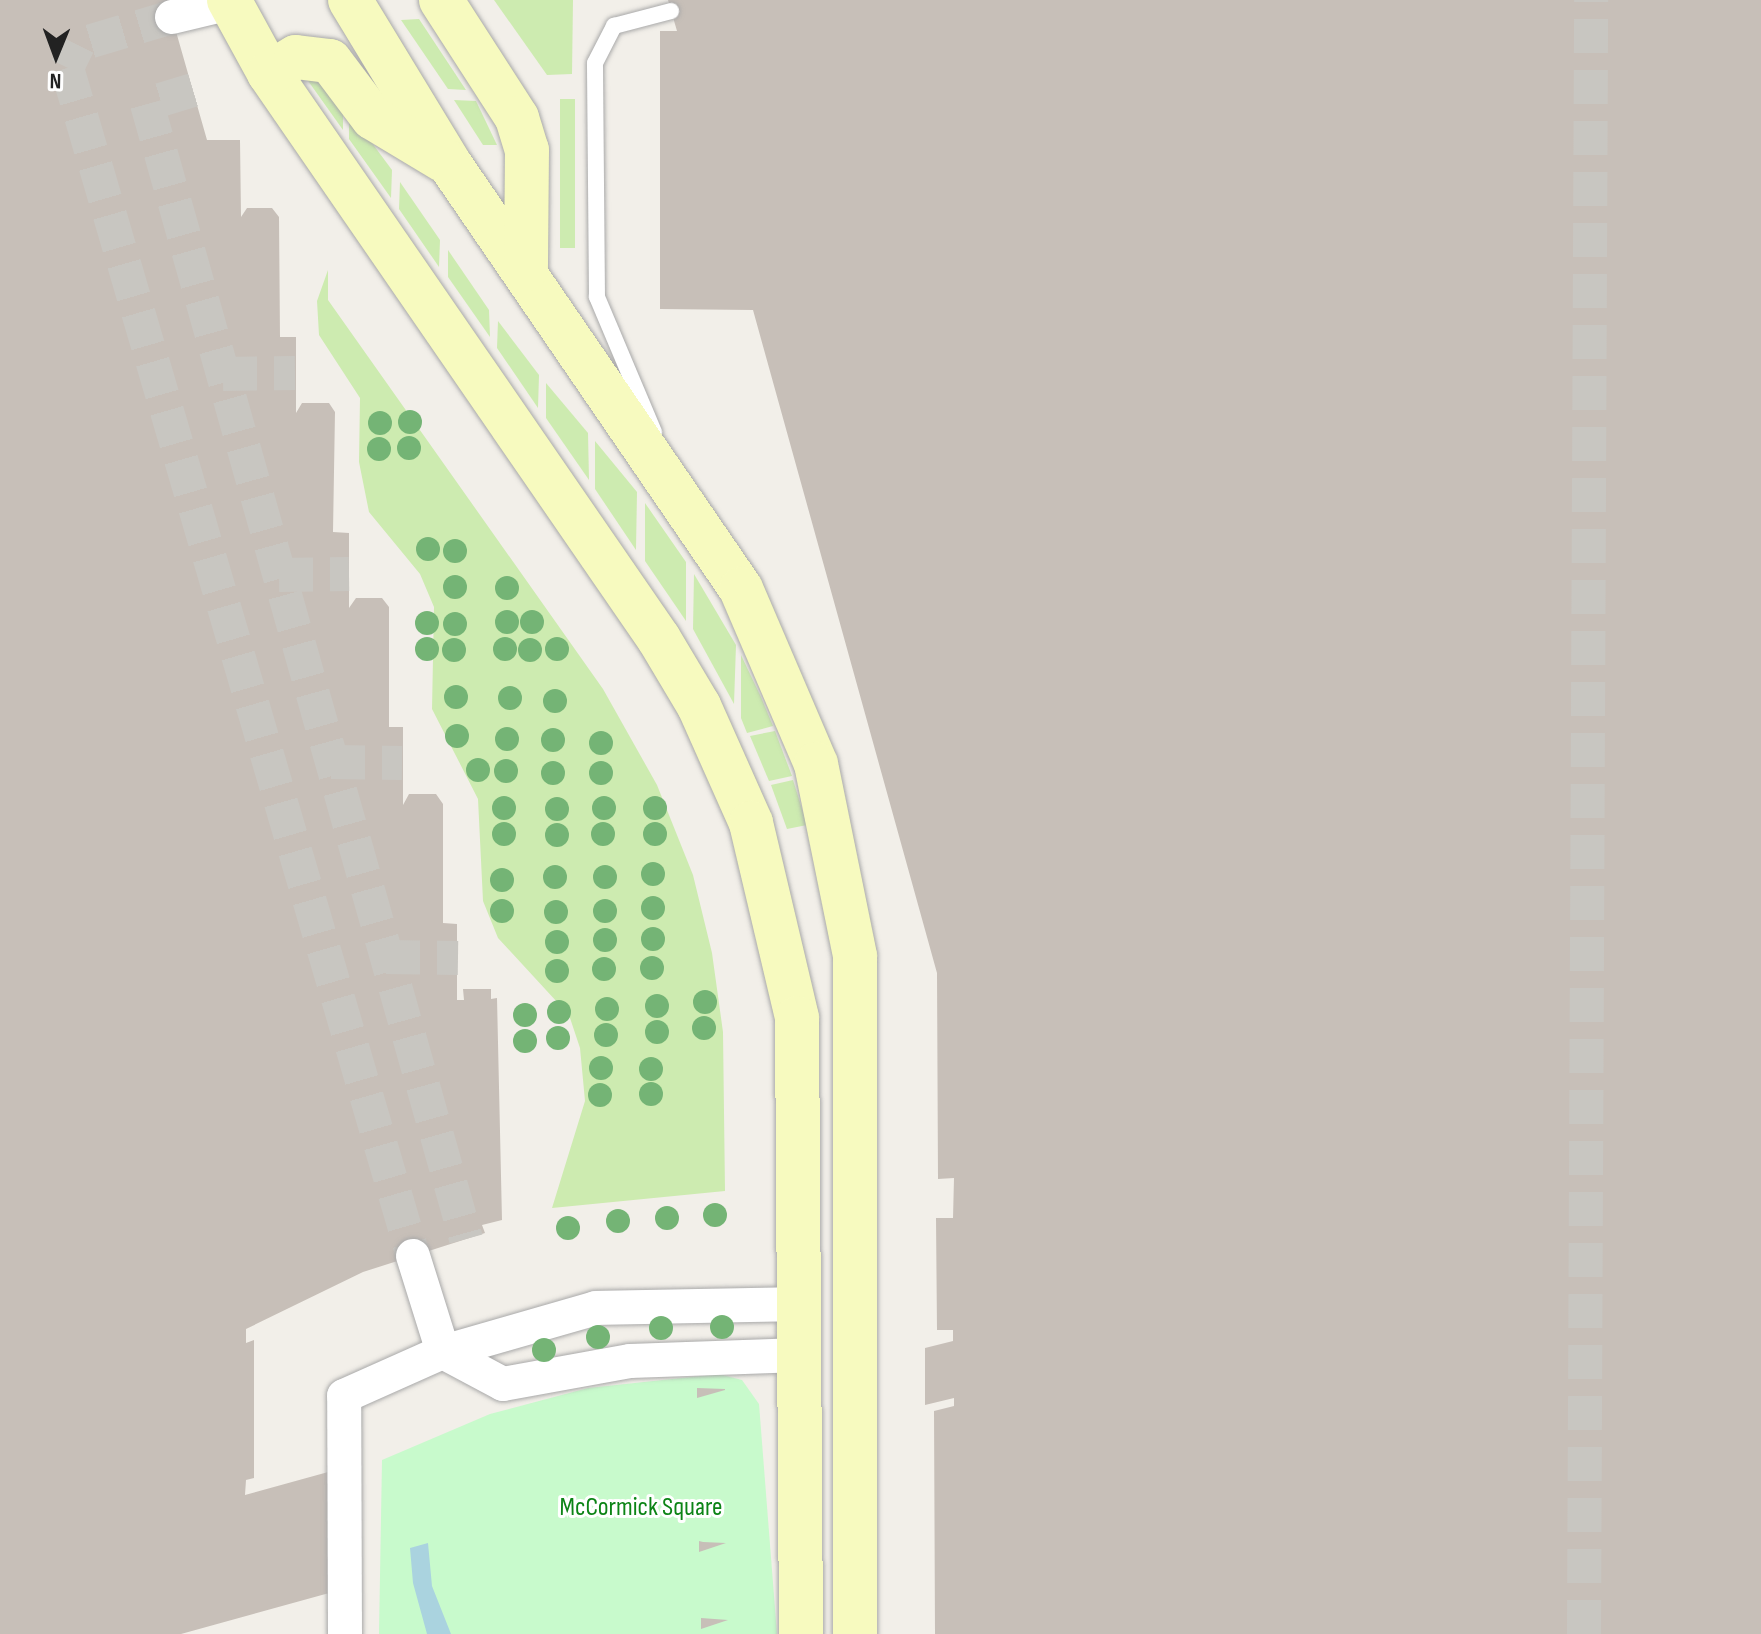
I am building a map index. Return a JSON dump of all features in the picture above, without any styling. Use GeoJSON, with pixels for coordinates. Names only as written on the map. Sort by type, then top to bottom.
{"type":"FeatureCollection","features":[{"type":"Feature","properties":{"kind":"main road"},"geometry":{"type":"LineString","coordinates":[[350,0],[449,163],[526,269],[672,483],[770,647],[816,764],[840,854],[858,1034],[855,1634]]}},
{"type":"Feature","properties":{"kind":"main road"},"geometry":{"type":"LineString","coordinates":[[441,0],[517,118],[527,150],[526,269]]}},
{"type":"Feature","properties":{"kind":"main road"},"geometry":{"type":"LineString","coordinates":[[234,1],[269,73],[659,639],[727,762],[767,874],[792,977],[801,1355],[801,1634]]}},
{"type":"Feature","properties":{"kind":"main road"},"geometry":{"type":"LineString","coordinates":[[269,73],[296,57],[330,61],[373,118],[449,163]]}},
{"type":"Feature","properties":{"kind":"street"},"geometry":{"type":"LineString","coordinates":[[172,17],[234,1]]}},
{"type":"Feature","properties":{"kind":"street"},"geometry":{"type":"LineString","coordinates":[[413,1256],[443,1352],[503,1384],[630,1361],[801,1355]]}},
{"type":"Feature","properties":{"kind":"street"},"geometry":{"type":"LineString","coordinates":[[345,1634],[344,1396],[443,1352],[596,1308],[800,1304]]}},
{"type":"Feature","properties":{"kind":"lane"},"geometry":{"type":"LineString","coordinates":[[671,11],[614,26],[595,63],[597,297],[672,483]]}},
{"type":"Feature","properties":{"kind":"green space"},"geometry":{"type":"Polygon","coordinates":[[[494,0],[573,0],[572,74],[547,75],[494,0]]]}},
{"type":"Feature","properties":{"kind":"green space"},"geometry":{"type":"Polygon","coordinates":[[[419,19],[466,90],[448,89],[401,20],[419,19]]]}},
{"type":"Feature","properties":{"kind":"green space"},"geometry":{"type":"Polygon","coordinates":[[[312,74],[343,104],[343,130],[306,78],[312,74]]]}},
{"type":"Feature","properties":{"kind":"green space"},"geometry":{"type":"Polygon","coordinates":[[[560,99],[575,99],[575,248],[560,248],[560,99]]]}},
{"type":"Feature","properties":{"kind":"green space"},"geometry":{"type":"Polygon","coordinates":[[[454,100],[476,101],[497,145],[483,145],[454,100]]]}},
{"type":"Feature","properties":{"kind":"green space"},"geometry":{"type":"Polygon","coordinates":[[[349,112],[392,170],[391,198],[349,139],[349,112]]]}},
{"type":"Feature","properties":{"kind":"green space"},"geometry":{"type":"Polygon","coordinates":[[[400,182],[440,240],[439,267],[399,209],[400,182]]]}},
{"type":"Feature","properties":{"kind":"green space"},"geometry":{"type":"Polygon","coordinates":[[[448,250],[489,310],[490,337],[448,277],[448,250]]]}},
{"type":"Feature","properties":{"kind":"green space"},"geometry":{"type":"Polygon","coordinates":[[[328,270],[328,300],[603,689],[657,785],[693,875],[712,953],[723,1032],[725,1191],[552,1208],[585,1101],[580,1048],[569,1015],[498,938],[483,901],[478,799],[432,709],[434,607],[420,574],[369,512],[359,462],[360,398],[319,335],[317,301],[328,270]]]}},
{"type":"Feature","properties":{"kind":"green space"},"geometry":{"type":"Polygon","coordinates":[[[498,321],[539,375],[538,408],[497,348],[498,321]]]}},
{"type":"Feature","properties":{"kind":"green space"},"geometry":{"type":"Polygon","coordinates":[[[546,383],[588,433],[589,480],[546,418],[546,383]]]}},
{"type":"Feature","properties":{"kind":"green space"},"geometry":{"type":"Polygon","coordinates":[[[595,441],[637,492],[636,550],[595,489],[595,441]]]}},
{"type":"Feature","properties":{"kind":"green space"},"geometry":{"type":"Polygon","coordinates":[[[645,503],[686,562],[686,621],[645,561],[645,503]]]}},
{"type":"Feature","properties":{"kind":"green space"},"geometry":{"type":"Polygon","coordinates":[[[694,574],[736,645],[734,704],[693,629],[694,574]]]}},
{"type":"Feature","properties":{"kind":"green space"},"geometry":{"type":"Polygon","coordinates":[[[741,655],[773,726],[747,733],[741,718],[741,655]]]}},
{"type":"Feature","properties":{"kind":"green space"},"geometry":{"type":"Polygon","coordinates":[[[775,731],[792,776],[769,781],[750,736],[775,731]]]}},
{"type":"Feature","properties":{"kind":"green space"},"geometry":{"type":"Polygon","coordinates":[[[793,780],[807,825],[787,829],[771,785],[793,780]]]}},
{"type":"Feature","properties":{"kind":"green space","name":"McCormick Square"},"geometry":{"type":"Polygon","coordinates":[[[719,1374],[742,1380],[759,1404],[777,1634],[379,1634],[382,1460],[490,1414],[588,1388],[719,1374]]]}},
{"type":"Feature","properties":{"kind":"water"},"geometry":{"type":"Polygon","coordinates":[[[428,1543],[432,1586],[451,1634],[427,1634],[413,1583],[410,1548],[428,1543]]]}},
{"type":"Feature","properties":{"kind":"building"},"geometry":{"type":"Polygon","coordinates":[[[0,0],[167,0],[207,140],[240,140],[241,217],[247,208],[272,208],[279,217],[280,337],[296,337],[296,413],[302,403],[329,403],[335,412],[333,532],[349,533],[349,608],[356,598],[382,598],[389,607],[389,727],[403,727],[403,805],[409,794],[436,794],[443,804],[443,923],[457,924],[457,1000],[464,1000],[463,989],[491,989],[491,999],[497,998],[502,1220],[482,1225],[485,1233],[363,1272],[246,1329],[246,1343],[254,1340],[254,1478],[246,1480],[245,1495],[339,1469],[340,1590],[181,1634],[0,1634],[0,0]]]}},
{"type":"Feature","properties":{"kind":"building"},"geometry":{"type":"Polygon","coordinates":[[[668,0],[1761,0],[1761,1634],[935,1634],[934,1411],[954,1406],[954,1398],[925,1405],[925,1348],[953,1341],[953,1330],[937,1330],[936,1218],[953,1218],[954,1178],[938,1179],[937,973],[753,310],[660,309],[660,31],[677,31],[668,0]]]}},
{"type":"Feature","properties":{"kind":"building"},"geometry":{"type":"Polygon","coordinates":[[[697,1388],[725,1389],[725,1390],[697,1398],[697,1388]]]}},
{"type":"Feature","properties":{"kind":"building"},"geometry":{"type":"Polygon","coordinates":[[[699,1541],[703,1542],[726,1543],[699,1552],[699,1541]]]}},
{"type":"Feature","properties":{"kind":"building"},"geometry":{"type":"Polygon","coordinates":[[[701,1618],[728,1620],[701,1629],[701,1618]]]}},
{"type":"Feature","properties":{"kind":"tunnel"},"geometry":{"type":"LineString","coordinates":[[1584,1634],[1591,0]]}},
{"type":"Feature","properties":{"kind":"tunnel"},"geometry":{"type":"LineString","coordinates":[[172,17],[78,45],[67,68],[413,1256]]}},
{"type":"Feature","properties":{"kind":"tunnel"},"geometry":{"type":"LineString","coordinates":[[193,90],[147,104],[466,1239]]}},
{"type":"Feature","properties":{"kind":"tunnel"},"geometry":{"type":"LineString","coordinates":[[223,374],[295,373]]}},
{"type":"Feature","properties":{"kind":"tunnel"},"geometry":{"type":"LineString","coordinates":[[279,575],[349,574]]}},
{"type":"Feature","properties":{"kind":"tunnel"},"geometry":{"type":"LineString","coordinates":[[331,762],[402,763]]}},
{"type":"Feature","properties":{"kind":"tunnel"},"geometry":{"type":"LineString","coordinates":[[386,957],[458,958]]}}]}
